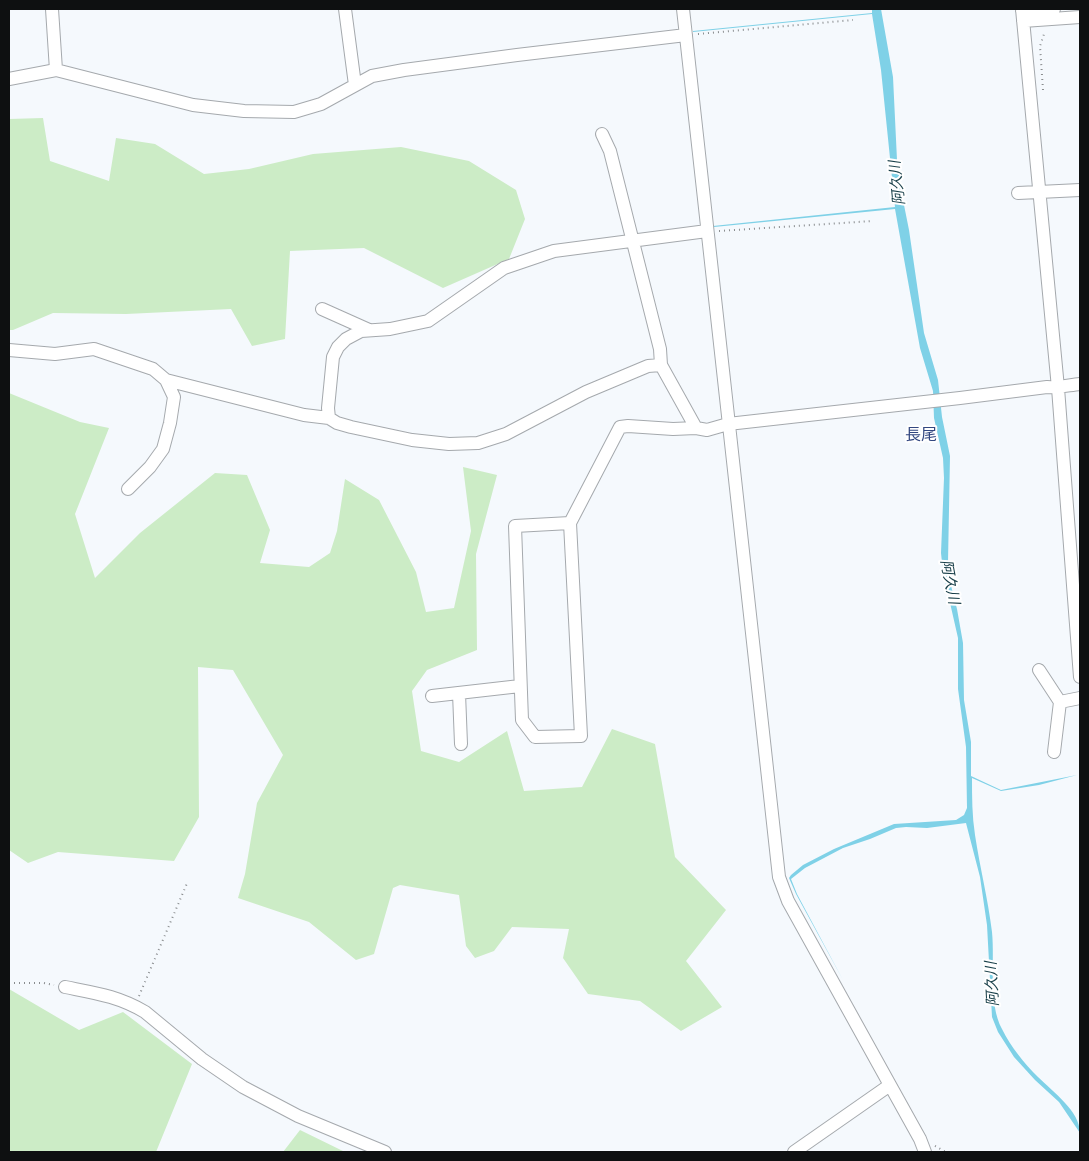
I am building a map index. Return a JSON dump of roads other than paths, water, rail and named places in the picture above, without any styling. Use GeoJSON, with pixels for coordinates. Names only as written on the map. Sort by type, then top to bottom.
{"type":"FeatureCollection","features":[{"type":"Feature","properties":{"kind":"street"},"geometry":{"type":"LineString","coordinates":[[52,9],[56,70]]}},
{"type":"Feature","properties":{"kind":"street"},"geometry":{"type":"LineString","coordinates":[[345,9],[355,86]]}},
{"type":"Feature","properties":{"kind":"street"},"geometry":{"type":"LineString","coordinates":[[683,9],[779,878],[788,901],[920,1139],[925,1152]]}},
{"type":"Feature","properties":{"kind":"street"},"geometry":{"type":"LineString","coordinates":[[1022,14],[1054,9]]}},
{"type":"Feature","properties":{"kind":"street"},"geometry":{"type":"LineString","coordinates":[[1022,14],[1080,16]]}},
{"type":"Feature","properties":{"kind":"street"},"geometry":{"type":"LineString","coordinates":[[1022,14],[1058,388],[1080,677]]}},
{"type":"Feature","properties":{"kind":"street"},"geometry":{"type":"LineString","coordinates":[[9,79],[56,70],[167,100],[194,105],[244,111],[294,112],[322,104],[372,76],[404,70],[686,35]]}},
{"type":"Feature","properties":{"kind":"street"},"geometry":{"type":"LineString","coordinates":[[602,134],[610,151],[660,349],[660,365],[696,428]]}},
{"type":"Feature","properties":{"kind":"street"},"geometry":{"type":"LineString","coordinates":[[1018,193],[1080,190]]}},
{"type":"Feature","properties":{"kind":"street"},"geometry":{"type":"LineString","coordinates":[[329,418],[328,408],[333,357],[338,347],[346,339],[361,331],[390,329],[428,321],[504,268],[554,251],[707,231]]}},
{"type":"Feature","properties":{"kind":"street"},"geometry":{"type":"LineString","coordinates":[[322,309],[369,330]]}},
{"type":"Feature","properties":{"kind":"street"},"geometry":{"type":"LineString","coordinates":[[9,350],[55,354],[94,349],[153,369],[166,380],[174,397],[163,449],[150,467],[128,489]]}},
{"type":"Feature","properties":{"kind":"street"},"geometry":{"type":"LineString","coordinates":[[166,380],[304,415],[329,418],[337,423],[351,427],[412,440],[449,444],[478,443],[506,434],[586,392],[648,366],[660,365]]}},
{"type":"Feature","properties":{"kind":"street"},"geometry":{"type":"LineString","coordinates":[[570,523],[515,526],[522,720],[535,738],[581,736],[570,523],[620,427],[696,428],[707,430],[728,424],[1080,384]]}},
{"type":"Feature","properties":{"kind":"street"},"geometry":{"type":"LineString","coordinates":[[1039,670],[1060,702],[1054,752]]}},
{"type":"Feature","properties":{"kind":"street"},"geometry":{"type":"LineString","coordinates":[[432,696],[520,686]]}},
{"type":"Feature","properties":{"kind":"street"},"geometry":{"type":"LineString","coordinates":[[459,693],[461,744]]}},
{"type":"Feature","properties":{"kind":"street"},"geometry":{"type":"LineString","coordinates":[[1060,702],[1080,698]]}},
{"type":"Feature","properties":{"kind":"street"},"geometry":{"type":"LineString","coordinates":[[65,987],[113,996],[135,1006],[202,1059],[243,1087],[298,1116],[385,1152]]}},
{"type":"Feature","properties":{"kind":"street"},"geometry":{"type":"LineString","coordinates":[[794,1152],[890,1085]]}},
{"type":"Feature","properties":{"kind":"water","name":"阿久川"},"geometry":{"type":"Polygon","coordinates":[[[872,9],[881,9],[893,77],[897,160],[901,190],[909,230],[924,333],[938,380],[942,417],[950,456],[949,578],[963,643],[964,700],[971,742],[971,776],[1001,790],[1077,775],[1039,785],[1001,791],[972,778],[972,792],[975,835],[992,932],[993,995],[998,1019],[1006,1036],[1023,1060],[1071,1110],[1076,1117],[1080,1133],[1059,1102],[1014,1057],[998,1032],[992,1017],[987,925],[980,877],[966,823],[927,828],[896,828],[843,848],[805,868],[791,879],[797,894],[843,980],[796,894],[789,878],[803,865],[834,849],[894,824],[956,820],[964,815],[967,808],[966,747],[958,689],[958,638],[943,572],[941,553],[943,458],[934,418],[933,391],[920,348],[895,209],[713,226],[895,207],[881,70],[872,14],[693,31],[872,13],[872,9]]]}},
{"type":"Feature","properties":{"kind":"district","name":"長尾"},"geometry":{"type":"Point","coordinates":[921,435]}}]}
